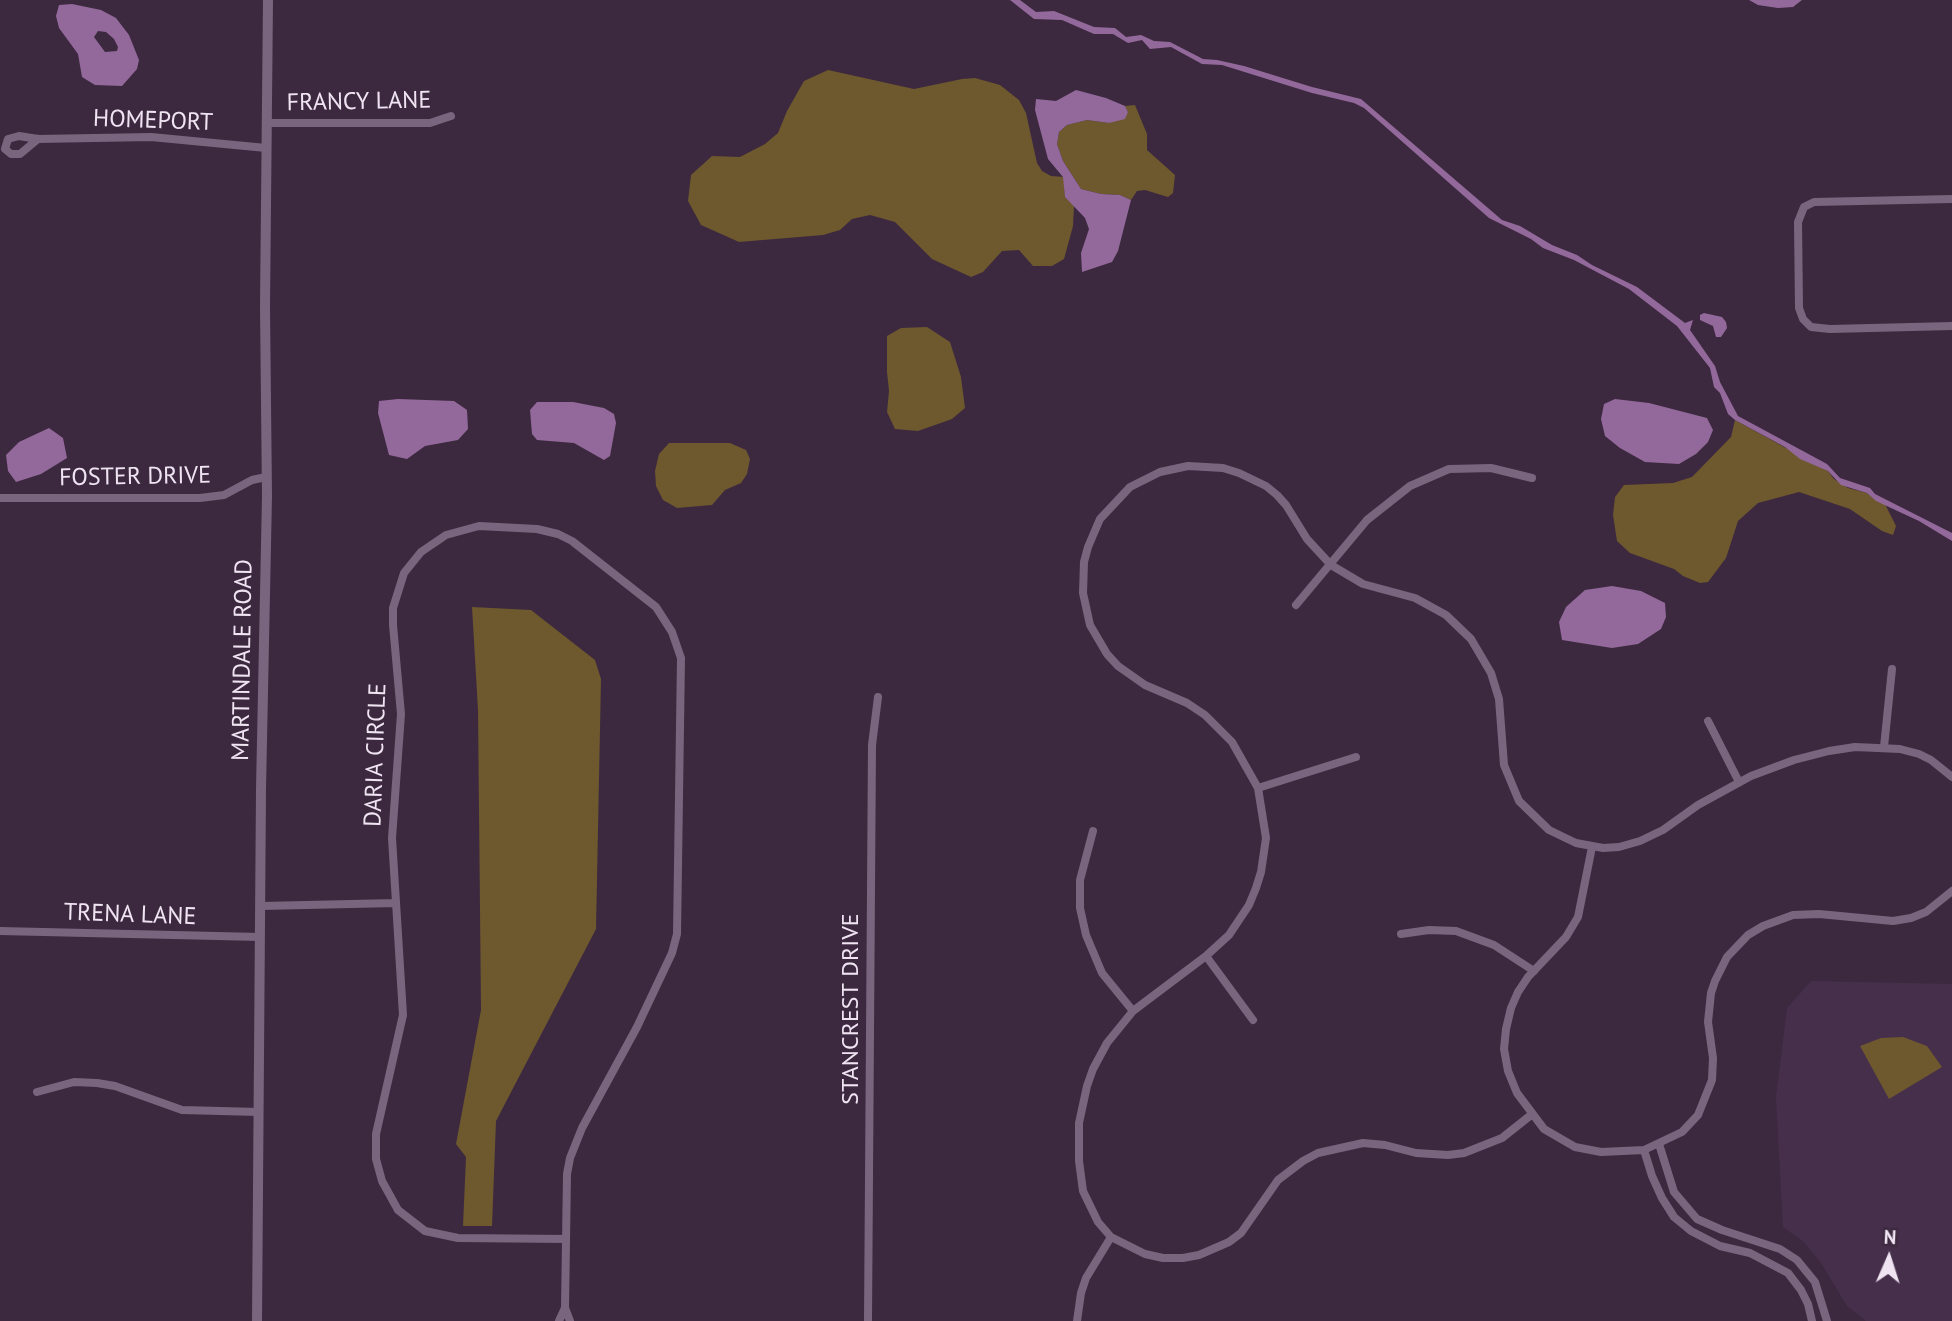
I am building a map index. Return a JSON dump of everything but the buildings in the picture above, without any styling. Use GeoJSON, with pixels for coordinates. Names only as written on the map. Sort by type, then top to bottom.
{"type":"FeatureCollection","features":[{"type":"Feature","properties":{"kind":"street","name":"MARTINDALE ROAD"},"geometry":{"type":"LineString","coordinates":[[257,1321],[268,0]]}},
{"type":"Feature","properties":{"kind":"street","name":"FRANCY LANE"},"geometry":{"type":"LineString","coordinates":[[266,123],[430,124],[451,116]]}},
{"type":"Feature","properties":{"kind":"street","name":"HOMEPORT"},"geometry":{"type":"LineString","coordinates":[[38,139],[151,136],[266,148]]}},
{"type":"Feature","properties":{"kind":"street"},"geometry":{"type":"LineString","coordinates":[[1952,199],[1814,202],[1804,208],[1798,222],[1799,308],[1803,319],[1811,327],[1830,329],[1952,326]]}},
{"type":"Feature","properties":{"kind":"street"},"geometry":{"type":"LineString","coordinates":[[1531,1115],[1502,1138],[1464,1153],[1424,1154],[1363,1143],[1318,1153],[1278,1180],[1241,1233],[1223,1245],[1199,1255],[1163,1258],[1127,1247],[1111,1237],[1098,1222],[1083,1191],[1079,1168],[1079,1123],[1087,1086],[1098,1059],[1107,1043],[1133,1011],[1206,956],[1239,922],[1249,905],[1261,872],[1265,831],[1258,788],[1232,742],[1205,715],[1187,703],[1130,676],[1107,654],[1090,625],[1085,608],[1083,577],[1088,547],[1100,519],[1130,487],[1160,471],[1180,467],[1205,465],[1239,473],[1266,486],[1286,505],[1307,540],[1331,565],[1363,584],[1426,603],[1446,615],[1463,631],[1485,660],[1497,688],[1504,765],[1519,801],[1549,830],[1576,843],[1592,847],[1619,847],[1653,836],[1698,805],[1739,782],[1812,754],[1855,747],[1884,747],[1919,754],[1943,768],[1952,777]]}},
{"type":"Feature","properties":{"kind":"street"},"geometry":{"type":"LineString","coordinates":[[1296,605],[1367,520],[1410,485],[1449,469],[1491,468],[1532,478]]}},
{"type":"Feature","properties":{"kind":"street","name":"FOSTER DRIVE"},"geometry":{"type":"LineString","coordinates":[[0,498],[200,498],[224,495],[252,480],[266,477]]}},
{"type":"Feature","properties":{"kind":"street","name":"DARIA CIRCLE"},"geometry":{"type":"LineString","coordinates":[[566,1239],[458,1238],[425,1231],[398,1210],[382,1181],[376,1159],[376,1134],[403,1015],[392,829],[401,714],[392,618],[395,597],[404,573],[430,545],[457,530],[479,526],[529,528],[558,534],[572,541],[656,607],[672,632],[681,657],[677,934],[672,953],[637,1027],[582,1128],[569,1158],[565,1308],[570,1321]]}},
{"type":"Feature","properties":{"kind":"street"},"geometry":{"type":"LineString","coordinates":[[1884,747],[1892,669]]}},
{"type":"Feature","properties":{"kind":"street","name":"STANCREST DRIVE"},"geometry":{"type":"LineString","coordinates":[[869,1321],[872,746],[878,697]]}},
{"type":"Feature","properties":{"kind":"street"},"geometry":{"type":"LineString","coordinates":[[1708,721],[1739,782]]}},
{"type":"Feature","properties":{"kind":"street"},"geometry":{"type":"LineString","coordinates":[[1258,788],[1356,757]]}},
{"type":"Feature","properties":{"kind":"street"},"geometry":{"type":"LineString","coordinates":[[1093,831],[1080,880],[1080,908],[1086,935],[1102,973],[1133,1011]]}},
{"type":"Feature","properties":{"kind":"street"},"geometry":{"type":"LineString","coordinates":[[1592,847],[1578,917],[1566,937],[1518,992],[1511,1008],[1504,1049],[1508,1072],[1517,1093],[1544,1129],[1575,1147],[1601,1152],[1644,1150],[1682,1132],[1698,1115],[1712,1080],[1713,1058],[1707,1021],[1711,993],[1727,957],[1748,935],[1763,926],[1793,915],[1819,914],[1893,921],[1911,918],[1926,912],[1952,891]]}},
{"type":"Feature","properties":{"kind":"street"},"geometry":{"type":"LineString","coordinates":[[261,906],[396,903]]}},
{"type":"Feature","properties":{"kind":"street"},"geometry":{"type":"LineString","coordinates":[[1401,934],[1429,929],[1456,931],[1494,945],[1534,971]]}},
{"type":"Feature","properties":{"kind":"street","name":"TRENA LANE"},"geometry":{"type":"LineString","coordinates":[[0,931],[260,937]]}},
{"type":"Feature","properties":{"kind":"street"},"geometry":{"type":"LineString","coordinates":[[1206,956],[1253,1020]]}},
{"type":"Feature","properties":{"kind":"street"},"geometry":{"type":"LineString","coordinates":[[37,1092],[74,1083],[97,1083],[115,1086],[182,1110],[259,1112]]}},
{"type":"Feature","properties":{"kind":"street"},"geometry":{"type":"LineString","coordinates":[[1659,1144],[1674,1192],[1697,1219],[1721,1230],[1780,1249],[1797,1260],[1815,1282],[1827,1321]]}},
{"type":"Feature","properties":{"kind":"street"},"geometry":{"type":"LineString","coordinates":[[1644,1150],[1652,1176],[1674,1217],[1690,1231],[1720,1245],[1750,1253],[1788,1273],[1801,1290],[1812,1321]]}},
{"type":"Feature","properties":{"kind":"street"},"geometry":{"type":"LineString","coordinates":[[1662,1198],[1674,1192]]}},
{"type":"Feature","properties":{"kind":"street"},"geometry":{"type":"LineString","coordinates":[[1690,1231],[1697,1219]]}},
{"type":"Feature","properties":{"kind":"street"},"geometry":{"type":"LineString","coordinates":[[1077,1321],[1086,1278],[1111,1237]]}},
{"type":"Feature","properties":{"kind":"street"},"geometry":{"type":"LineString","coordinates":[[1750,1253],[1754,1239]]}},
{"type":"Feature","properties":{"kind":"street"},"geometry":{"type":"LineString","coordinates":[[1808,1304],[1822,1301]]}},
{"type":"Feature","properties":{"kind":"street","name":"DARIA CIRCLE"},"geometry":{"type":"LineString","coordinates":[[559,1321],[565,1308]]}},
{"type":"Feature","properties":{"kind":"shaded area"},"geometry":{"type":"Polygon","coordinates":[[[1010,0],[1020,0],[1036,12],[1054,11],[1094,27],[1115,28],[1126,37],[1141,35],[1154,41],[1170,42],[1203,59],[1244,66],[1361,99],[1502,220],[1520,226],[1637,287],[1685,323],[1693,320],[1690,330],[1715,366],[1720,382],[1738,416],[1827,464],[1840,478],[1870,488],[1875,494],[1952,533],[1952,541],[1919,521],[1876,501],[1867,493],[1841,485],[1828,471],[1800,459],[1785,447],[1735,420],[1728,414],[1720,393],[1714,387],[1710,368],[1677,326],[1629,289],[1574,260],[1543,248],[1489,218],[1364,108],[1222,65],[1202,64],[1171,47],[1150,49],[1142,40],[1128,43],[1113,34],[1094,34],[1062,20],[1034,19],[1010,0]]]}},
{"type":"Feature","properties":{"kind":"shaded area"},"geometry":{"type":"Polygon","coordinates":[[[1749,0],[1802,0],[1793,7],[1778,8],[1758,5],[1749,0]]]}},
{"type":"Feature","properties":{"kind":"shaded area"},"geometry":{"type":"Polygon","coordinates":[[[72,4],[101,10],[116,18],[129,35],[139,60],[137,69],[122,86],[95,85],[82,77],[78,54],[59,28],[56,16],[59,5],[72,4]],[[98,31],[94,37],[105,52],[117,51],[114,39],[106,32],[98,31]]]}},
{"type":"Feature","properties":{"kind":"shaded area"},"geometry":{"type":"Polygon","coordinates":[[[828,70],[914,89],[975,78],[1000,85],[1019,100],[1026,113],[1037,163],[1042,171],[1051,176],[1064,177],[1065,197],[1074,205],[1073,226],[1064,259],[1052,266],[1033,266],[1019,250],[1002,251],[983,272],[971,277],[932,259],[895,222],[870,215],[852,219],[840,230],[823,235],[739,242],[701,225],[688,201],[691,175],[712,156],[740,157],[765,144],[778,133],[804,81],[828,70]]]}},
{"type":"Feature","properties":{"kind":"shaded area"},"geometry":{"type":"Polygon","coordinates":[[[1076,90],[1125,106],[1128,112],[1125,119],[1109,123],[1087,120],[1067,125],[1059,132],[1057,144],[1063,161],[1081,189],[1120,195],[1131,200],[1118,251],[1112,262],[1082,272],[1081,253],[1089,229],[1085,218],[1065,197],[1063,177],[1048,159],[1035,110],[1036,99],[1056,101],[1076,90]]]}},
{"type":"Feature","properties":{"kind":"shaded area"},"geometry":{"type":"Polygon","coordinates":[[[1135,105],[1147,134],[1147,150],[1175,175],[1173,193],[1168,197],[1145,190],[1137,191],[1131,200],[1120,195],[1081,189],[1063,161],[1057,144],[1059,132],[1067,125],[1087,120],[1109,123],[1128,112],[1125,106],[1135,105]]]}},
{"type":"Feature","properties":{"kind":"shaded area"},"geometry":{"type":"Polygon","coordinates":[[[1704,313],[1722,317],[1726,322],[1727,328],[1721,337],[1716,337],[1713,326],[1700,320],[1700,315],[1704,313]]]}},
{"type":"Feature","properties":{"kind":"shaded area"},"geometry":{"type":"Polygon","coordinates":[[[927,327],[950,342],[961,377],[965,408],[952,419],[918,431],[895,429],[887,412],[887,336],[901,328],[927,327]]]}},
{"type":"Feature","properties":{"kind":"shaded area"},"geometry":{"type":"Polygon","coordinates":[[[1615,399],[1649,403],[1707,418],[1713,430],[1708,442],[1696,454],[1679,464],[1645,462],[1605,436],[1601,419],[1604,404],[1615,399]]]}},
{"type":"Feature","properties":{"kind":"shaded area"},"geometry":{"type":"Polygon","coordinates":[[[379,401],[454,401],[467,410],[468,429],[458,440],[425,446],[407,459],[389,455],[378,413],[379,401]]]}},
{"type":"Feature","properties":{"kind":"shaded area"},"geometry":{"type":"Polygon","coordinates":[[[537,402],[573,402],[604,408],[614,414],[616,423],[610,456],[604,460],[574,443],[537,440],[532,434],[530,410],[537,402]]]}},
{"type":"Feature","properties":{"kind":"shaded area"},"geometry":{"type":"Polygon","coordinates":[[[1735,420],[1828,471],[1834,479],[1848,488],[1867,493],[1885,504],[1896,526],[1893,535],[1882,531],[1850,509],[1799,492],[1758,503],[1738,521],[1726,558],[1708,582],[1700,583],[1674,569],[1630,553],[1617,541],[1613,515],[1615,497],[1624,485],[1673,483],[1692,477],[1731,437],[1735,420]]]}},
{"type":"Feature","properties":{"kind":"shaded area"},"geometry":{"type":"Polygon","coordinates":[[[49,428],[63,438],[67,458],[41,474],[16,482],[8,471],[6,455],[19,442],[49,428]]]}},
{"type":"Feature","properties":{"kind":"shaded area"},"geometry":{"type":"Polygon","coordinates":[[[669,443],[730,443],[746,450],[750,459],[747,474],[741,483],[725,490],[712,505],[677,508],[663,500],[656,486],[655,471],[659,454],[669,443]]]}},
{"type":"Feature","properties":{"kind":"shaded area"},"geometry":{"type":"Polygon","coordinates":[[[1612,586],[1641,591],[1665,603],[1666,617],[1661,629],[1638,644],[1612,648],[1562,640],[1559,622],[1566,607],[1585,590],[1612,586]]]}},
{"type":"Feature","properties":{"kind":"shaded area"},"geometry":{"type":"Polygon","coordinates":[[[472,607],[531,610],[595,660],[601,679],[596,929],[496,1121],[492,1226],[463,1226],[466,1157],[456,1144],[481,1010],[478,710],[472,607]]]}},
{"type":"Feature","properties":{"kind":"shaded area"},"geometry":{"type":"Polygon","coordinates":[[[1811,981],[1952,984],[1952,1321],[1866,1321],[1847,1306],[1821,1263],[1804,1242],[1783,1227],[1776,1097],[1787,1008],[1811,981]]]}},
{"type":"Feature","properties":{"kind":"shaded area"},"geometry":{"type":"Polygon","coordinates":[[[1903,1037],[1927,1046],[1942,1067],[1889,1099],[1860,1046],[1881,1038],[1903,1037]]]}}]}
